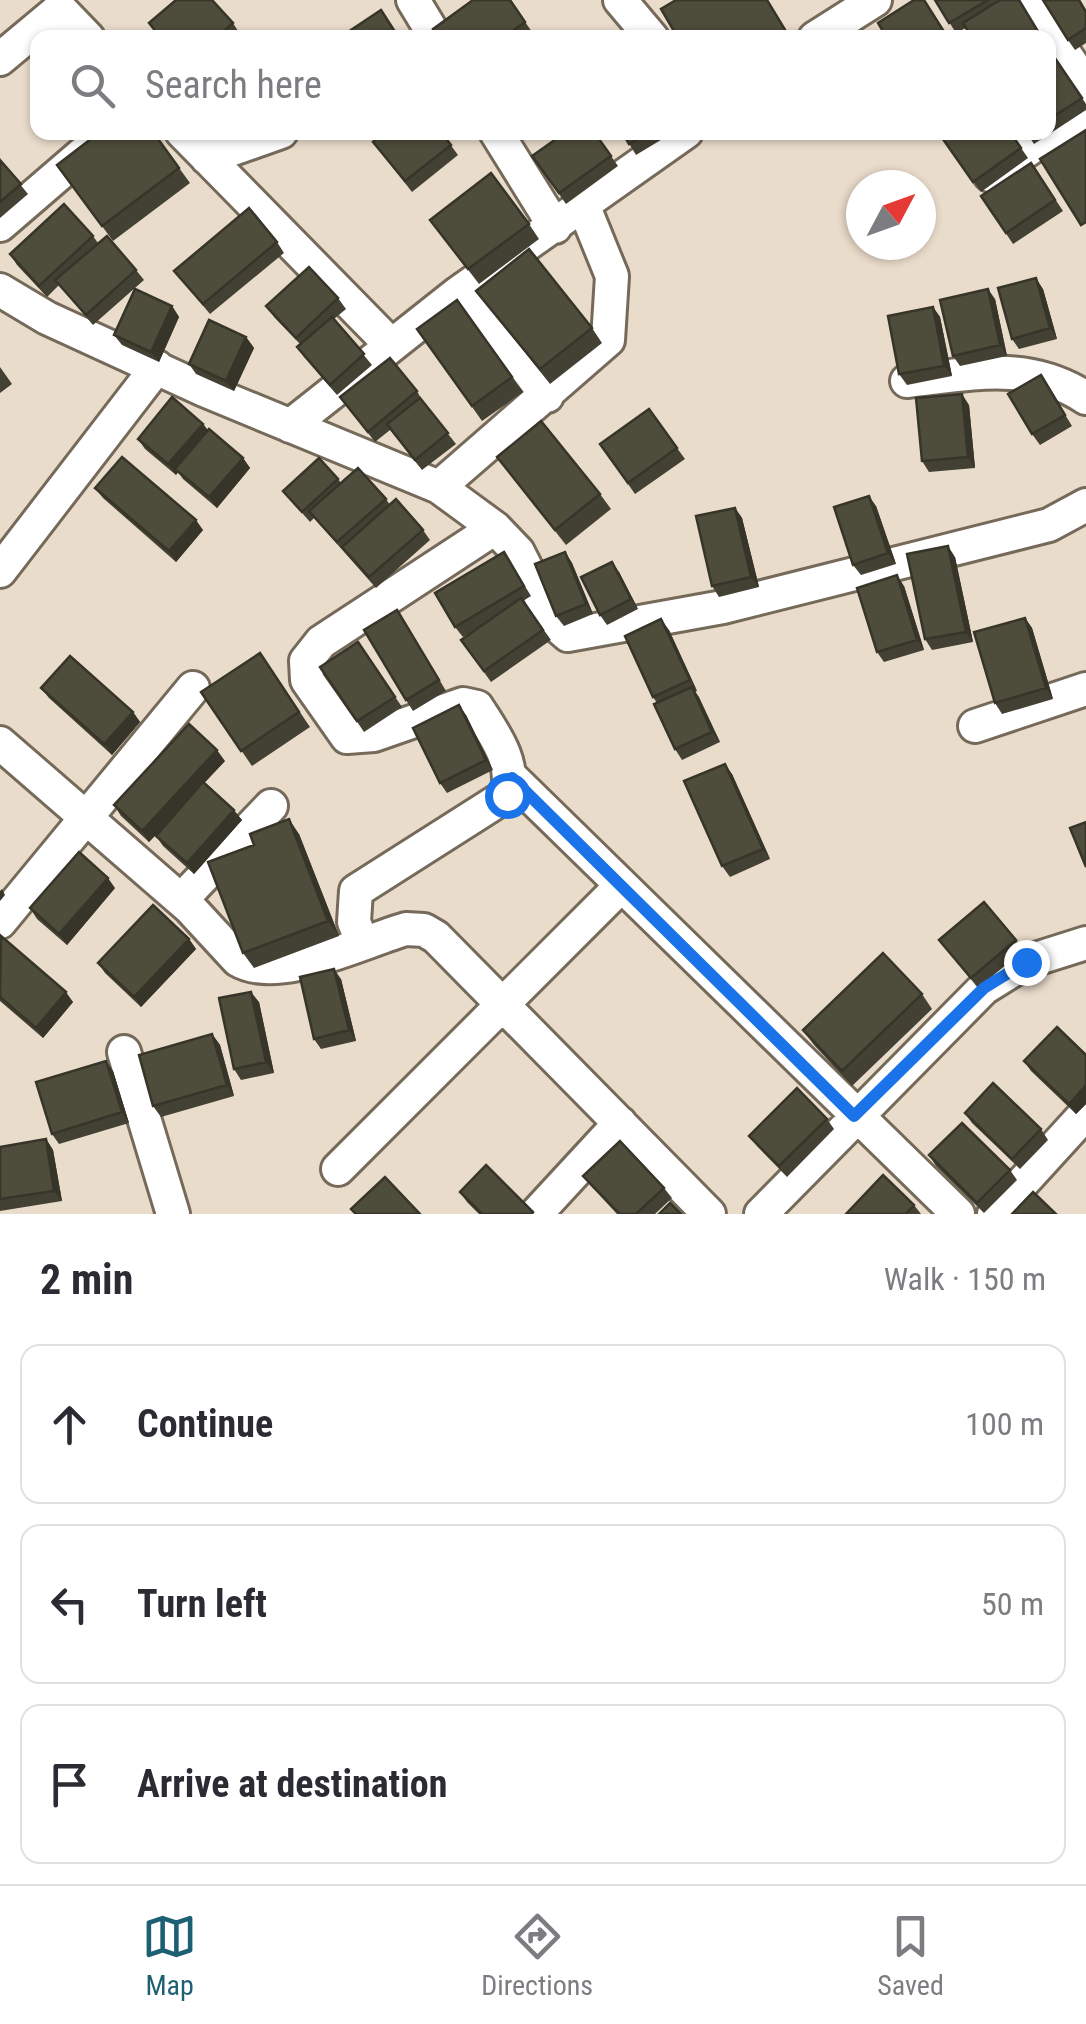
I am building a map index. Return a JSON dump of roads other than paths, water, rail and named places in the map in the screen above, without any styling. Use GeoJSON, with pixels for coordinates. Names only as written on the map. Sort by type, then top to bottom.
{"type":"FeatureCollection","features":[{"type":"Feature","properties":{"kind":"street"},"geometry":{"type":"LineString","coordinates":[[413,0],[431,30]]}},
{"type":"Feature","properties":{"kind":"street"},"geometry":{"type":"LineString","coordinates":[[620,0],[645,30]]}},
{"type":"Feature","properties":{"kind":"street"},"geometry":{"type":"LineString","coordinates":[[828,30],[875,0]]}},
{"type":"Feature","properties":{"kind":"street"},"geometry":{"type":"LineString","coordinates":[[1028,0],[1048,30]]}},
{"type":"Feature","properties":{"kind":"street"},"geometry":{"type":"LineString","coordinates":[[33,30],[63,3],[82,30]]}},
{"type":"Feature","properties":{"kind":"street"},"geometry":{"type":"LineString","coordinates":[[0,59],[30,32]]}},
{"type":"Feature","properties":{"kind":"street"},"geometry":{"type":"LineString","coordinates":[[1056,41],[1086,85]]}},
{"type":"Feature","properties":{"kind":"street"},"geometry":{"type":"LineString","coordinates":[[1056,131],[1086,111]]}},
{"type":"Feature","properties":{"kind":"street"},"geometry":{"type":"LineString","coordinates":[[0,224],[99,140]]}},
{"type":"Feature","properties":{"kind":"street"},"geometry":{"type":"LineString","coordinates":[[190,140],[391,346]]}},
{"type":"Feature","properties":{"kind":"street"},"geometry":{"type":"LineString","coordinates":[[207,158],[258,140]]}},
{"type":"Feature","properties":{"kind":"street"},"geometry":{"type":"LineString","coordinates":[[501,140],[555,227]]}},
{"type":"Feature","properties":{"kind":"street"},"geometry":{"type":"LineString","coordinates":[[290,426],[466,288],[675,140]]}},
{"type":"Feature","properties":{"kind":"street"},"geometry":{"type":"LineString","coordinates":[[976,184],[1042,140]]}},
{"type":"Feature","properties":{"kind":"street"},"geometry":{"type":"LineString","coordinates":[[439,487],[601,351],[610,328],[608,260],[584,207]]}},
{"type":"Feature","properties":{"kind":"street"},"geometry":{"type":"LineString","coordinates":[[466,288],[547,396]]}},
{"type":"Feature","properties":{"kind":"street"},"geometry":{"type":"LineString","coordinates":[[0,290],[47,318],[157,368],[439,487],[495,528],[518,552],[558,629],[575,636],[723,606],[1049,525],[1086,505]]}},
{"type":"Feature","properties":{"kind":"street"},"geometry":{"type":"LineString","coordinates":[[0,571],[157,368]]}},
{"type":"Feature","properties":{"kind":"street"},"geometry":{"type":"LineString","coordinates":[[906,381],[1006,371],[1057,379],[1086,398]]}},
{"type":"Feature","properties":{"kind":"street"},"geometry":{"type":"LineString","coordinates":[[362,942],[354,922],[356,892],[507,795],[512,778],[508,760],[477,707],[462,704],[374,735],[346,737],[307,680],[306,661],[321,642],[495,528]]}},
{"type":"Feature","properties":{"kind":"street"},"geometry":{"type":"LineString","coordinates":[[0,922],[194,688]]}},
{"type":"Feature","properties":{"kind":"street"},"geometry":{"type":"LineString","coordinates":[[975,726],[1086,689]]}},
{"type":"Feature","properties":{"kind":"street"},"geometry":{"type":"LineString","coordinates":[[0,743],[181,900],[238,960],[254,970],[279,970],[406,929],[424,930],[709,1214]]}},
{"type":"Feature","properties":{"kind":"street"},"geometry":{"type":"LineString","coordinates":[[512,778],[958,1214]]}},
{"type":"Feature","properties":{"kind":"street"},"geometry":{"type":"LineString","coordinates":[[181,900],[270,806]]}},
{"type":"Feature","properties":{"kind":"street"},"geometry":{"type":"LineString","coordinates":[[338,1169],[504,1007],[620,886]]}},
{"type":"Feature","properties":{"kind":"street"},"geometry":{"type":"LineString","coordinates":[[761,1214],[984,988],[1026,962],[1086,943]]}},
{"type":"Feature","properties":{"kind":"street"},"geometry":{"type":"LineString","coordinates":[[124,1052],[173,1214]]}},
{"type":"Feature","properties":{"kind":"street"},"geometry":{"type":"LineString","coordinates":[[994,1214],[1086,1113]]}},
{"type":"Feature","properties":{"kind":"street"},"geometry":{"type":"LineString","coordinates":[[536,1214],[620,1123]]}}]}
